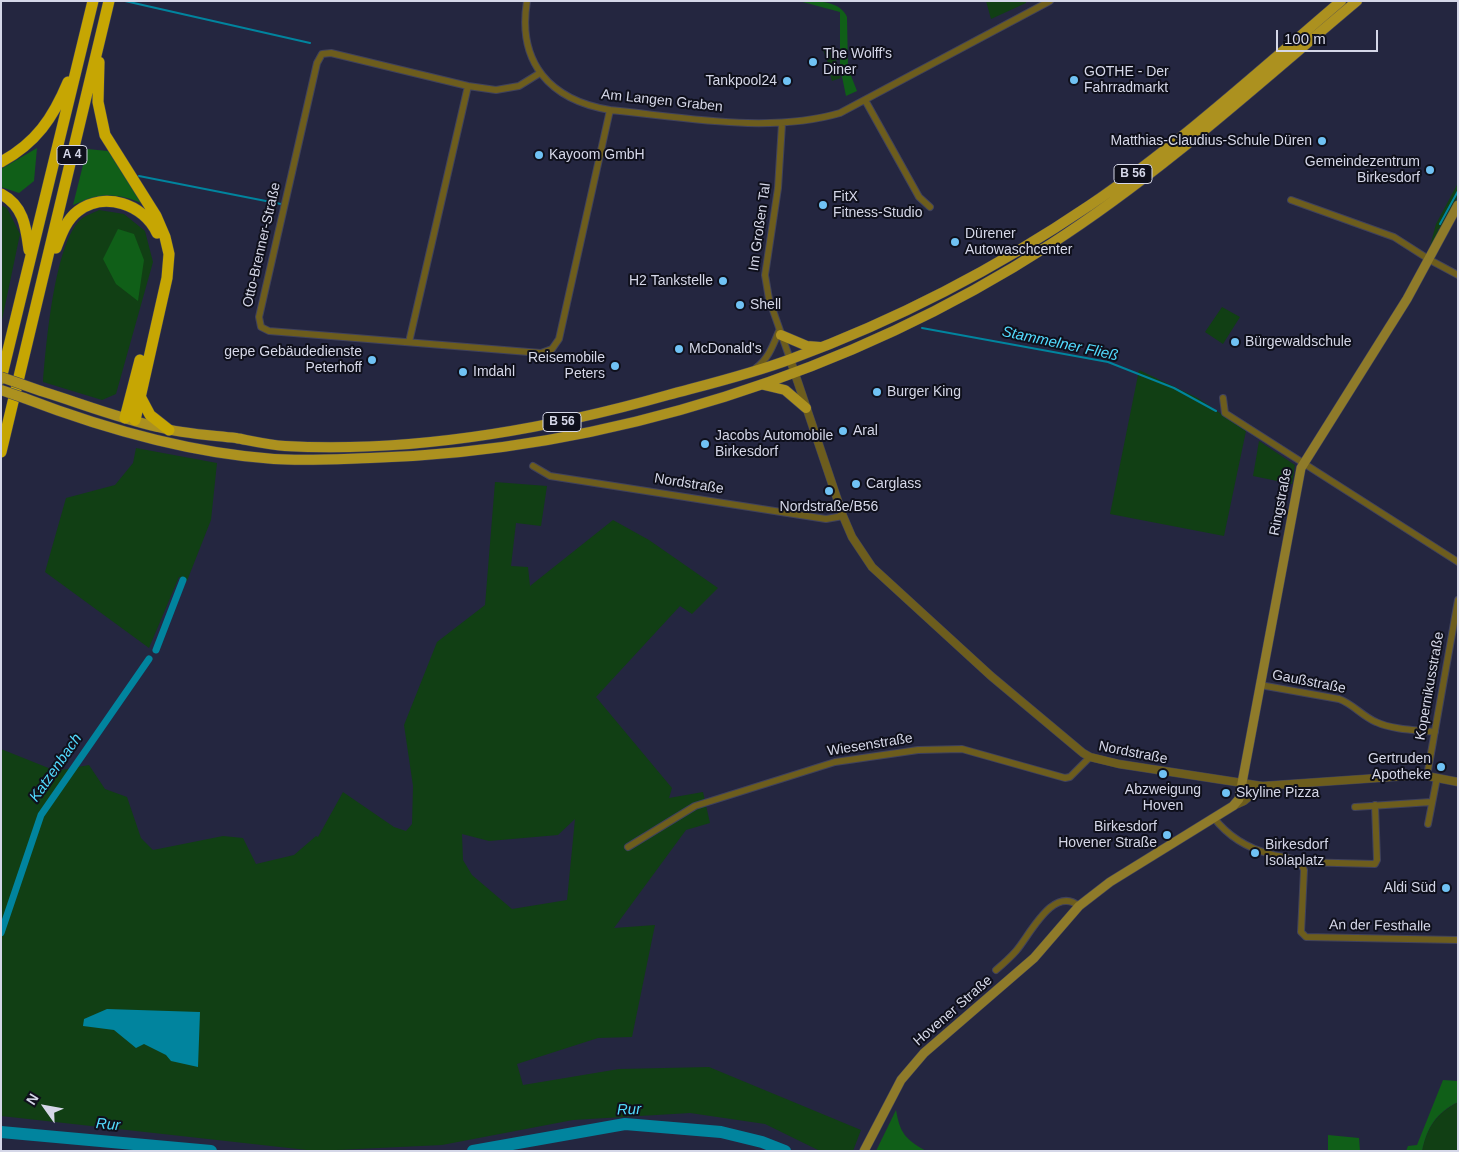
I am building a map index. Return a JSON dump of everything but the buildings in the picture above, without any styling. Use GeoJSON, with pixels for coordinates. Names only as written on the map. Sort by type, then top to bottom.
{"type":"FeatureCollection","features":[{"type":"Feature","properties":{"kind":"highway","name":"A 4"},"geometry":{"type":"LineString","coordinates":[[1,378],[93,1]]}},
{"type":"Feature","properties":{"kind":"highway","name":"A 4"},"geometry":{"type":"LineString","coordinates":[[1,452],[108,1]]}},
{"type":"Feature","properties":{"kind":"highway"},"geometry":{"type":"LineString","coordinates":[[101,30],[98,96],[103,128],[115,153],[159,222],[169,254],[167,278],[146,363],[141,398],[130,419]]}},
{"type":"Feature","properties":{"kind":"highway","name":"A 4"},"geometry":{"type":"LineString","coordinates":[[1,162],[22,150],[48,123],[82,51]]}},
{"type":"Feature","properties":{"kind":"highway"},"geometry":{"type":"LineString","coordinates":[[1,194],[12,201],[22,216],[30,258]]}},
{"type":"Feature","properties":{"kind":"highway","name":"A 4"},"geometry":{"type":"LineString","coordinates":[[43,279],[62,233],[71,218],[87,206],[108,202],[132,207],[152,224],[161,243],[161,276],[130,419]]}},
{"type":"Feature","properties":{"kind":"highway"},"geometry":{"type":"LineString","coordinates":[[141,398],[147,412],[169,430]]}},
{"type":"Feature","properties":{"kind":"main road","name":"B 56"},"geometry":{"type":"LineString","coordinates":[[1,378],[169,430],[282,446],[370,446],[466,438],[527,430],[749,372],[790,360],[821,347],[958,285],[1010,256],[1092,204],[1172,144],[1341,1]]}},
{"type":"Feature","properties":{"kind":"main road","name":"B 56"},"geometry":{"type":"LineString","coordinates":[[1,390],[126,432],[185,447],[275,459],[405,457],[466,452],[585,432],[701,404],[763,385],[794,373],[931,312],[993,279],[1057,240],[1179,153],[1357,1]]}},
{"type":"Feature","properties":{"kind":"main road","name":"Ringstraße"},"geometry":{"type":"LineString","coordinates":[[1243,784],[1260,685],[1304,463],[1430,260],[1458,205]]}},
{"type":"Feature","properties":{"kind":"main road"},"geometry":{"type":"LineString","coordinates":[[780,332],[807,346],[821,347]]}},
{"type":"Feature","properties":{"kind":"main road"},"geometry":{"type":"LineString","coordinates":[[763,385],[785,390],[806,408]]}},
{"type":"Feature","properties":{"kind":"main road"},"geometry":{"type":"LineString","coordinates":[[126,432],[130,419]]}},
{"type":"Feature","properties":{"kind":"main road"},"geometry":{"type":"LineString","coordinates":[[1233,806],[1241,794],[1243,784]]}},
{"type":"Feature","properties":{"kind":"main road","name":"Hovener Straße"},"geometry":{"type":"LineString","coordinates":[[864,1151],[901,1080],[924,1053],[1034,958],[1079,906],[1110,882],[1233,806]]}},
{"type":"Feature","properties":{"kind":"street"},"geometry":{"type":"LineString","coordinates":[[409,342],[468,86],[507,90],[530,81],[540,73],[532,61],[526,40],[527,1]]}},
{"type":"Feature","properties":{"kind":"street","name":"Am Langen Graben"},"geometry":{"type":"LineString","coordinates":[[540,73],[568,97],[582,104],[610,110],[782,124],[816,120],[840,113],[1050,1]]}},
{"type":"Feature","properties":{"kind":"street","name":"Otto-Brenner-Straße"},"geometry":{"type":"LineString","coordinates":[[468,86],[331,53],[322,54],[317,63],[259,318],[261,327],[269,331],[541,353],[552,349],[556,344],[610,110]]}},
{"type":"Feature","properties":{"kind":"street"},"geometry":{"type":"LineString","coordinates":[[865,100],[919,197],[930,207]]}},
{"type":"Feature","properties":{"kind":"street","name":"Im Großen Tal"},"geometry":{"type":"LineString","coordinates":[[782,124],[778,188],[765,275],[769,299],[790,360]]}},
{"type":"Feature","properties":{"kind":"street"},"geometry":{"type":"LineString","coordinates":[[1291,200],[1394,237],[1458,275]]}},
{"type":"Feature","properties":{"kind":"street"},"geometry":{"type":"LineString","coordinates":[[749,372],[767,358],[780,332]]}},
{"type":"Feature","properties":{"kind":"street","name":"Nordstraße"},"geometry":{"type":"LineString","coordinates":[[790,360],[843,516],[852,536],[872,567],[991,676],[1090,757],[1155,770],[1262,786],[1383,777],[1427,776],[1458,782]]}},
{"type":"Feature","properties":{"kind":"street"},"geometry":{"type":"LineString","coordinates":[[1223,398],[1225,413],[1458,562]]}},
{"type":"Feature","properties":{"kind":"street","name":"Nordstraße"},"geometry":{"type":"LineString","coordinates":[[532,466],[550,476],[826,519],[843,516]]}},
{"type":"Feature","properties":{"kind":"street","name":"Kopernikusstraße"},"geometry":{"type":"LineString","coordinates":[[1427,776],[1458,600]]}},
{"type":"Feature","properties":{"kind":"street","name":"Gaußstraße"},"geometry":{"type":"LineString","coordinates":[[1260,685],[1339,699],[1350,703],[1365,717],[1379,724],[1435,732]]}},
{"type":"Feature","properties":{"kind":"street","name":"Wiesenstraße"},"geometry":{"type":"LineString","coordinates":[[628,847],[695,806],[835,762],[918,750],[950,748],[962,749],[1065,778],[1070,777],[1090,757]]}},
{"type":"Feature","properties":{"kind":"street"},"geometry":{"type":"LineString","coordinates":[[1428,824],[1437,778]]}},
{"type":"Feature","properties":{"kind":"street"},"geometry":{"type":"LineString","coordinates":[[1233,806],[1244,802],[1262,786]]}},
{"type":"Feature","properties":{"kind":"street"},"geometry":{"type":"LineString","coordinates":[[1355,807],[1431,802]]}},
{"type":"Feature","properties":{"kind":"street"},"geometry":{"type":"LineString","coordinates":[[1214,818],[1225,831],[1238,841],[1268,854],[1300,862],[1375,864],[1377,860],[1375,805]]}},
{"type":"Feature","properties":{"kind":"street","name":"An der Festhalle"},"geometry":{"type":"LineString","coordinates":[[1300,862],[1304,870],[1302,935],[1306,937],[1458,940]]}},
{"type":"Feature","properties":{"kind":"street","name":"Hovener Straße"},"geometry":{"type":"LineString","coordinates":[[996,970],[1016,950],[1045,911],[1064,900],[1073,901],[1079,906]]}},
{"type":"Feature","properties":{"kind":"green space"},"geometry":{"type":"Polygon","coordinates":[[[799,1],[833,4],[844,11],[847,17],[848,68],[857,91],[846,96],[840,67],[840,12],[799,1]]]}},
{"type":"Feature","properties":{"kind":"green space"},"geometry":{"type":"Polygon","coordinates":[[[986,1],[1026,1],[1026,3],[991,19],[986,1]]]}},
{"type":"Feature","properties":{"kind":"green space"},"geometry":{"type":"Polygon","coordinates":[[[823,50],[834,53],[841,78],[832,81],[830,74],[832,73],[823,50]]]}},
{"type":"Feature","properties":{"kind":"green space"},"geometry":{"type":"Polygon","coordinates":[[[37,148],[34,181],[19,193],[1,187],[1,169],[37,148]]]}},
{"type":"Feature","properties":{"kind":"green space"},"geometry":{"type":"Polygon","coordinates":[[[87,149],[108,151],[144,204],[116,196],[108,196],[73,205],[87,149]]]}},
{"type":"Feature","properties":{"kind":"green space"},"geometry":{"type":"Polygon","coordinates":[[[1458,183],[1458,196],[1441,229],[1437,229],[1440,231],[1429,250],[1436,224],[1458,183]]]}},
{"type":"Feature","properties":{"kind":"green space"},"geometry":{"type":"Polygon","coordinates":[[[1,205],[7,208],[20,234],[1,325],[1,205]]]}},
{"type":"Feature","properties":{"kind":"green space"},"geometry":{"type":"Polygon","coordinates":[[[99,210],[124,214],[145,231],[153,262],[116,394],[102,400],[43,382],[53,298],[63,252],[70,234],[79,221],[99,210]]]}},
{"type":"Feature","properties":{"kind":"green space"},"geometry":{"type":"Polygon","coordinates":[[[118,229],[134,234],[144,260],[138,301],[116,284],[103,259],[118,229]]]}},
{"type":"Feature","properties":{"kind":"green space"},"geometry":{"type":"Polygon","coordinates":[[[1222,307],[1240,317],[1223,344],[1205,332],[1222,307]]]}},
{"type":"Feature","properties":{"kind":"green space"},"geometry":{"type":"Polygon","coordinates":[[[1139,370],[1198,398],[1246,431],[1224,536],[1110,514],[1139,370]]]}},
{"type":"Feature","properties":{"kind":"green space"},"geometry":{"type":"Polygon","coordinates":[[[1259,441],[1295,465],[1292,484],[1253,476],[1259,441]]]}},
{"type":"Feature","properties":{"kind":"green space"},"geometry":{"type":"Polygon","coordinates":[[[136,448],[217,463],[211,520],[187,581],[179,577],[149,648],[45,572],[66,498],[115,485],[133,463],[136,448]]]}},
{"type":"Feature","properties":{"kind":"green space"},"geometry":{"type":"Polygon","coordinates":[[[495,482],[547,486],[541,526],[516,523],[511,566],[528,567],[530,586],[613,520],[649,540],[718,588],[692,614],[680,606],[596,697],[672,788],[669,798],[703,792],[710,823],[686,830],[614,928],[655,925],[632,1037],[598,1038],[517,1064],[523,1085],[619,1069],[709,1067],[861,1130],[853,1151],[820,1151],[765,1124],[690,1113],[573,1120],[442,1145],[316,1151],[1,1116],[1,749],[56,771],[89,765],[105,789],[127,797],[141,838],[153,850],[223,836],[243,838],[256,864],[294,855],[316,836],[318,837],[343,792],[394,827],[406,831],[412,824],[413,786],[404,725],[437,642],[485,605],[495,482]],[[575,819],[558,835],[489,841],[462,834],[463,860],[472,875],[512,909],[567,900],[575,819]]]}},
{"type":"Feature","properties":{"kind":"green space"},"geometry":{"type":"Polygon","coordinates":[[[1443,1080],[1458,1081],[1458,1102],[1438,1116],[1430,1128],[1422,1151],[1406,1151],[1408,1146],[1417,1145],[1443,1080]]]}},
{"type":"Feature","properties":{"kind":"green space"},"geometry":{"type":"Polygon","coordinates":[[[1458,1102],[1458,1151],[1422,1151],[1430,1128],[1438,1116],[1458,1102]]]}},
{"type":"Feature","properties":{"kind":"green space"},"geometry":{"type":"Polygon","coordinates":[[[896,1110],[899,1124],[905,1135],[913,1143],[926,1151],[876,1151],[896,1110]]]}},
{"type":"Feature","properties":{"kind":"green space"},"geometry":{"type":"Polygon","coordinates":[[[1328,1135],[1359,1138],[1360,1151],[1328,1151],[1328,1135]]]}},
{"type":"Feature","properties":{"kind":"water"},"geometry":{"type":"Polygon","coordinates":[[[107,1009],[200,1012],[198,1067],[171,1061],[166,1055],[144,1044],[136,1048],[114,1030],[83,1026],[84,1019],[107,1009]]]}},
{"type":"Feature","properties":{"kind":"waterway","name":"Stammelner Fließ"},"geometry":{"type":"LineString","coordinates":[[125,1],[310,43]]}},
{"type":"Feature","properties":{"kind":"waterway"},"geometry":{"type":"LineString","coordinates":[[139,176],[281,204]]}},
{"type":"Feature","properties":{"kind":"waterway"},"geometry":{"type":"LineString","coordinates":[[1440,224],[1458,191]]}},
{"type":"Feature","properties":{"kind":"waterway","name":"Stammelner Fließ"},"geometry":{"type":"LineString","coordinates":[[922,328],[1108,362],[1174,388],[1216,411]]}},
{"type":"Feature","properties":{"kind":"waterway","name":"Katzenbach"},"geometry":{"type":"LineString","coordinates":[[156,650],[183,580]]}},
{"type":"Feature","properties":{"kind":"waterway","name":"Katzenbach"},"geometry":{"type":"LineString","coordinates":[[1,933],[41,815],[149,659]]}},
{"type":"Feature","properties":{"kind":"waterway","name":"Rur"},"geometry":{"type":"LineString","coordinates":[[473,1151],[625,1124],[721,1132],[762,1142],[785,1151]]}},
{"type":"Feature","properties":{"kind":"waterway","name":"Rur"},"geometry":{"type":"LineString","coordinates":[[1,1132],[211,1151]]}},
{"type":"Feature","properties":{"kind":"place","name":"The Wolff's Diner"},"geometry":{"type":"Point","coordinates":[813,62]}},
{"type":"Feature","properties":{"kind":"place","name":"GOTHE - Der Fahrradmarkt"},"geometry":{"type":"Point","coordinates":[1074,80]}},
{"type":"Feature","properties":{"kind":"place","name":"Tankpool24"},"geometry":{"type":"Point","coordinates":[787,81]}},
{"type":"Feature","properties":{"kind":"place","name":"Matthias-Claudius-Schule Düren"},"geometry":{"type":"Point","coordinates":[1322,141]}},
{"type":"Feature","properties":{"kind":"place","name":"Kayoom GmbH"},"geometry":{"type":"Point","coordinates":[539,155]}},
{"type":"Feature","properties":{"kind":"place","name":"Gemeindezentrum Birkesdorf"},"geometry":{"type":"Point","coordinates":[1430,170]}},
{"type":"Feature","properties":{"kind":"place","name":"FitX Fitness-Studio"},"geometry":{"type":"Point","coordinates":[823,205]}},
{"type":"Feature","properties":{"kind":"place","name":"Dürener Autowaschcenter"},"geometry":{"type":"Point","coordinates":[955,242]}},
{"type":"Feature","properties":{"kind":"place","name":"H2 Tankstelle"},"geometry":{"type":"Point","coordinates":[723,281]}},
{"type":"Feature","properties":{"kind":"place","name":"Shell"},"geometry":{"type":"Point","coordinates":[740,305]}},
{"type":"Feature","properties":{"kind":"place","name":"Bürgewaldschule"},"geometry":{"type":"Point","coordinates":[1235,342]}},
{"type":"Feature","properties":{"kind":"place","name":"McDonald's"},"geometry":{"type":"Point","coordinates":[679,349]}},
{"type":"Feature","properties":{"kind":"place","name":"gepe Gebäudedienste Peterhoff"},"geometry":{"type":"Point","coordinates":[372,360]}},
{"type":"Feature","properties":{"kind":"place","name":"Reisemobile Peters"},"geometry":{"type":"Point","coordinates":[615,366]}},
{"type":"Feature","properties":{"kind":"place","name":"Imdahl"},"geometry":{"type":"Point","coordinates":[463,372]}},
{"type":"Feature","properties":{"kind":"place","name":"Burger King"},"geometry":{"type":"Point","coordinates":[877,392]}},
{"type":"Feature","properties":{"kind":"place","name":"Aral"},"geometry":{"type":"Point","coordinates":[843,431]}},
{"type":"Feature","properties":{"kind":"place","name":"Jacobs Automobile Birkesdorf"},"geometry":{"type":"Point","coordinates":[705,444]}},
{"type":"Feature","properties":{"kind":"place","name":"Carglass"},"geometry":{"type":"Point","coordinates":[856,484]}},
{"type":"Feature","properties":{"kind":"place","name":"Nordstraße/B56"},"geometry":{"type":"Point","coordinates":[829,491]}},
{"type":"Feature","properties":{"kind":"place","name":"Gertruden Apotheke"},"geometry":{"type":"Point","coordinates":[1441,767]}},
{"type":"Feature","properties":{"kind":"place","name":"Abzweigung Hoven"},"geometry":{"type":"Point","coordinates":[1163,774]}},
{"type":"Feature","properties":{"kind":"place","name":"Skyline Pizza"},"geometry":{"type":"Point","coordinates":[1226,793]}},
{"type":"Feature","properties":{"kind":"place","name":"Birkesdorf Hovener Straße"},"geometry":{"type":"Point","coordinates":[1167,835]}},
{"type":"Feature","properties":{"kind":"place","name":"Birkesdorf Isolaplatz"},"geometry":{"type":"Point","coordinates":[1255,853]}},
{"type":"Feature","properties":{"kind":"place","name":"Aldi Süd"},"geometry":{"type":"Point","coordinates":[1446,888]}}]}
